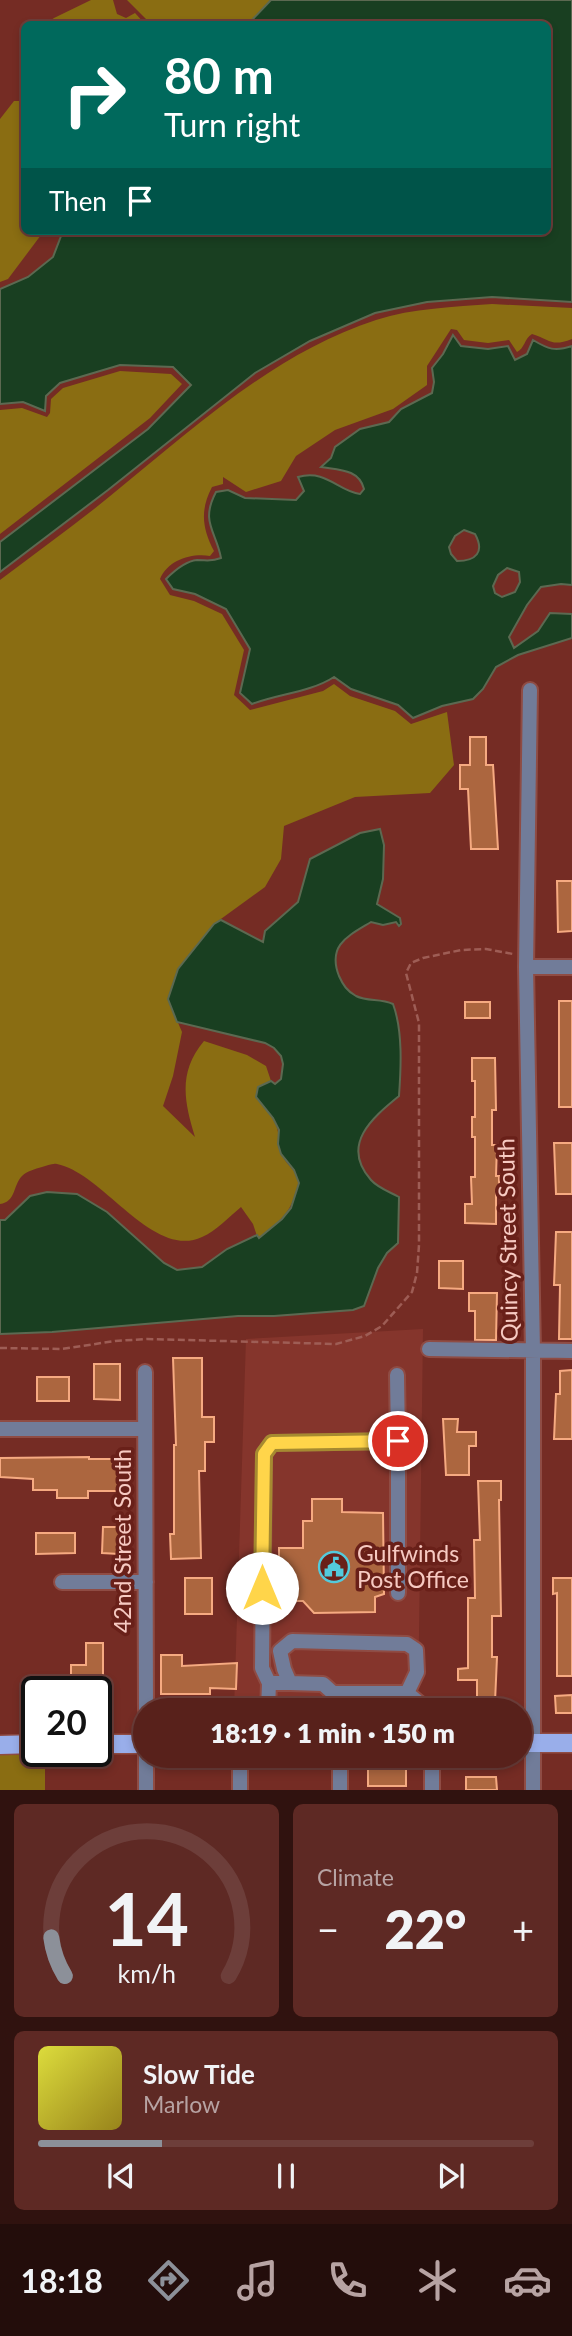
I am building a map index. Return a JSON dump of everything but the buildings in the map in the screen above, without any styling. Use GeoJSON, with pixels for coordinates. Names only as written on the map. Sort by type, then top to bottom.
{"type":"FeatureCollection","features":[{"type":"Feature","properties":{"kind":"main road"},"geometry":{"type":"LineString","coordinates":[[532,1743],[572,1742]]}},
{"type":"Feature","properties":{"kind":"main road"},"geometry":{"type":"LineString","coordinates":[[0,1745],[21,1744]]}},
{"type":"Feature","properties":{"kind":"main road"},"geometry":{"type":"LineString","coordinates":[[112,1744],[133,1744]]}},
{"type":"Feature","properties":{"kind":"street","name":"Quincy Street South"},"geometry":{"type":"LineString","coordinates":[[527,1698],[533,1351],[526,967],[530,690]]}},
{"type":"Feature","properties":{"kind":"street"},"geometry":{"type":"LineString","coordinates":[[526,967],[572,967]]}},
{"type":"Feature","properties":{"kind":"street"},"geometry":{"type":"LineString","coordinates":[[429,1349],[572,1351]]}},
{"type":"Feature","properties":{"kind":"street","name":"42nd Street South"},"geometry":{"type":"LineString","coordinates":[[145,1372],[146,1698]]}},
{"type":"Feature","properties":{"kind":"street"},"geometry":{"type":"LineString","coordinates":[[397,1375],[398,1593]]}},
{"type":"Feature","properties":{"kind":"street"},"geometry":{"type":"LineString","coordinates":[[0,1429],[145,1429]]}},
{"type":"Feature","properties":{"kind":"street"},"geometry":{"type":"LineString","coordinates":[[268,1698],[269,1684],[262,1668],[264,1454],[272,1443],[398,1441]]}},
{"type":"Feature","properties":{"kind":"street"},"geometry":{"type":"LineString","coordinates":[[62,1582],[146,1582]]}},
{"type":"Feature","properties":{"kind":"street"},"geometry":{"type":"LineString","coordinates":[[290,1683],[280,1651],[292,1641],[407,1644],[416,1650],[417,1672],[407,1693]]}},
{"type":"Feature","properties":{"kind":"street"},"geometry":{"type":"LineString","coordinates":[[269,1684],[323,1684],[333,1693],[407,1693],[413,1698]]}},
{"type":"Feature","properties":{"kind":"street"},"geometry":{"type":"LineString","coordinates":[[339,1693],[339,1698]]}},
{"type":"Feature","properties":{"kind":"street"},"geometry":{"type":"LineString","coordinates":[[146,1768],[146,1790]]}},
{"type":"Feature","properties":{"kind":"street"},"geometry":{"type":"LineString","coordinates":[[240,1768],[240,1790]]}},
{"type":"Feature","properties":{"kind":"street"},"geometry":{"type":"LineString","coordinates":[[340,1768],[340,1790]]}},
{"type":"Feature","properties":{"kind":"street"},"geometry":{"type":"LineString","coordinates":[[432,1768],[432,1790]]}},
{"type":"Feature","properties":{"kind":"street","name":"Quincy Street South"},"geometry":{"type":"LineString","coordinates":[[530,1768],[533,1790]]}},
{"type":"Feature","properties":{"kind":"path"},"geometry":{"type":"LineString","coordinates":[[0,1348],[62,1349],[147,1339],[336,1344],[365,1336],[382,1326],[412,1292],[419,1245],[419,1023],[406,973],[411,964],[423,958],[461,950],[486,949],[513,954],[526,967]]}},
{"type":"Feature","properties":{"kind":"shaded area"},"geometry":{"type":"Polygon","coordinates":[[[91,0],[113,0],[117,14],[126,18],[135,13],[142,21],[50,21],[91,0]]]}},
{"type":"Feature","properties":{"kind":"shaded area"},"geometry":{"type":"Polygon","coordinates":[[[127,0],[271,0],[252,21],[148,21],[127,0]]]}},
{"type":"Feature","properties":{"kind":"shaded area"},"geometry":{"type":"Polygon","coordinates":[[[271,0],[572,0],[572,302],[492,297],[427,302],[375,313],[310,341],[255,373],[0,572],[0,542],[148,429],[191,385],[173,367],[120,365],[60,383],[46,396],[45,411],[23,402],[0,404],[0,289],[28,277],[53,257],[61,235],[551,235],[551,21],[251,21],[271,0]]]}},
{"type":"Feature","properties":{"kind":"shaded area"},"geometry":{"type":"Polygon","coordinates":[[[14,101],[21,101],[21,235],[41,235],[8,279],[0,282],[0,119],[14,101]]]}},
{"type":"Feature","properties":{"kind":"shaded area"},"geometry":{"type":"Polygon","coordinates":[[[492,304],[572,308],[572,339],[555,343],[532,334],[517,352],[509,340],[488,343],[464,340],[457,330],[451,329],[427,366],[427,385],[393,409],[335,430],[296,456],[281,481],[246,492],[223,477],[223,484],[212,487],[204,511],[207,535],[214,551],[210,556],[181,559],[169,567],[160,579],[170,595],[194,601],[222,614],[244,650],[234,695],[250,710],[323,691],[334,684],[350,696],[395,711],[411,724],[447,712],[454,765],[430,793],[355,797],[284,826],[281,859],[265,887],[214,924],[168,999],[182,1032],[173,1076],[163,1106],[195,1137],[186,1099],[187,1076],[190,1064],[204,1041],[247,1055],[266,1066],[271,1081],[258,1087],[260,1098],[276,1124],[284,1159],[298,1178],[293,1201],[281,1220],[258,1239],[253,1224],[241,1207],[202,1237],[184,1241],[165,1237],[128,1212],[92,1182],[74,1171],[51,1164],[24,1174],[12,1197],[0,1204],[0,580],[87,515],[207,417],[270,372],[304,352],[339,334],[390,316],[492,304]]]}},
{"type":"Feature","properties":{"kind":"shaded area"},"geometry":{"type":"Polygon","coordinates":[[[453,335],[461,346],[488,349],[508,346],[515,360],[527,354],[533,340],[552,349],[572,346],[572,585],[541,587],[509,637],[514,648],[538,631],[550,613],[572,614],[572,638],[518,655],[496,667],[483,689],[473,699],[442,706],[413,718],[398,705],[351,689],[334,677],[315,686],[252,704],[240,693],[250,649],[226,609],[195,594],[173,589],[166,579],[188,562],[221,558],[209,519],[211,502],[216,492],[228,490],[245,498],[296,500],[304,491],[298,477],[308,475],[324,478],[360,494],[364,489],[353,474],[321,467],[331,458],[335,447],[360,429],[389,422],[401,409],[432,393],[432,368],[453,335]],[[464,530],[455,536],[449,547],[457,561],[474,557],[479,550],[475,534],[464,530]],[[507,568],[498,575],[493,586],[495,593],[502,597],[515,592],[520,582],[519,572],[507,568]]]}},
{"type":"Feature","properties":{"kind":"shaded area"},"geometry":{"type":"Polygon","coordinates":[[[120,371],[171,374],[182,384],[150,418],[0,534],[0,410],[22,408],[47,417],[51,399],[63,388],[120,371]]]}},
{"type":"Feature","properties":{"kind":"shaded area"},"geometry":{"type":"Polygon","coordinates":[[[380,829],[384,845],[383,879],[377,904],[400,918],[401,924],[399,926],[396,922],[383,925],[371,922],[348,937],[336,956],[339,976],[350,992],[361,998],[393,1004],[400,1038],[399,1096],[370,1123],[359,1144],[358,1155],[362,1167],[371,1180],[399,1197],[398,1243],[387,1253],[378,1268],[364,1306],[353,1310],[0,1334],[0,1220],[5,1220],[30,1196],[47,1192],[77,1194],[107,1212],[164,1263],[177,1270],[202,1267],[227,1249],[257,1235],[259,1238],[291,1208],[299,1183],[294,1170],[281,1154],[278,1144],[279,1130],[273,1118],[256,1097],[258,1087],[271,1081],[275,1084],[281,1079],[281,1056],[265,1043],[177,1022],[168,999],[178,969],[214,924],[221,920],[263,942],[265,931],[298,902],[310,859],[360,833],[380,829]]]}},
{"type":"Feature","properties":{"kind":"shaded area"},"geometry":{"type":"Polygon","coordinates":[[[423,1329],[418,1698],[234,1698],[246,1339],[423,1329]]]}},
{"type":"Feature","properties":{"kind":"shaded area"},"geometry":{"type":"Polygon","coordinates":[[[0,1755],[21,1755],[21,1767],[45,1767],[45,1790],[0,1790],[0,1755]]]}},
{"type":"Feature","properties":{"kind":"place","name":"Gulfwinds Post Office"},"geometry":{"type":"Point","coordinates":[334,1567]}},
{"type":"Feature","properties":{"kind":"route"},"geometry":{"type":"LineString","coordinates":[[262,1588],[264,1454],[272,1443],[398,1441]]}}]}
